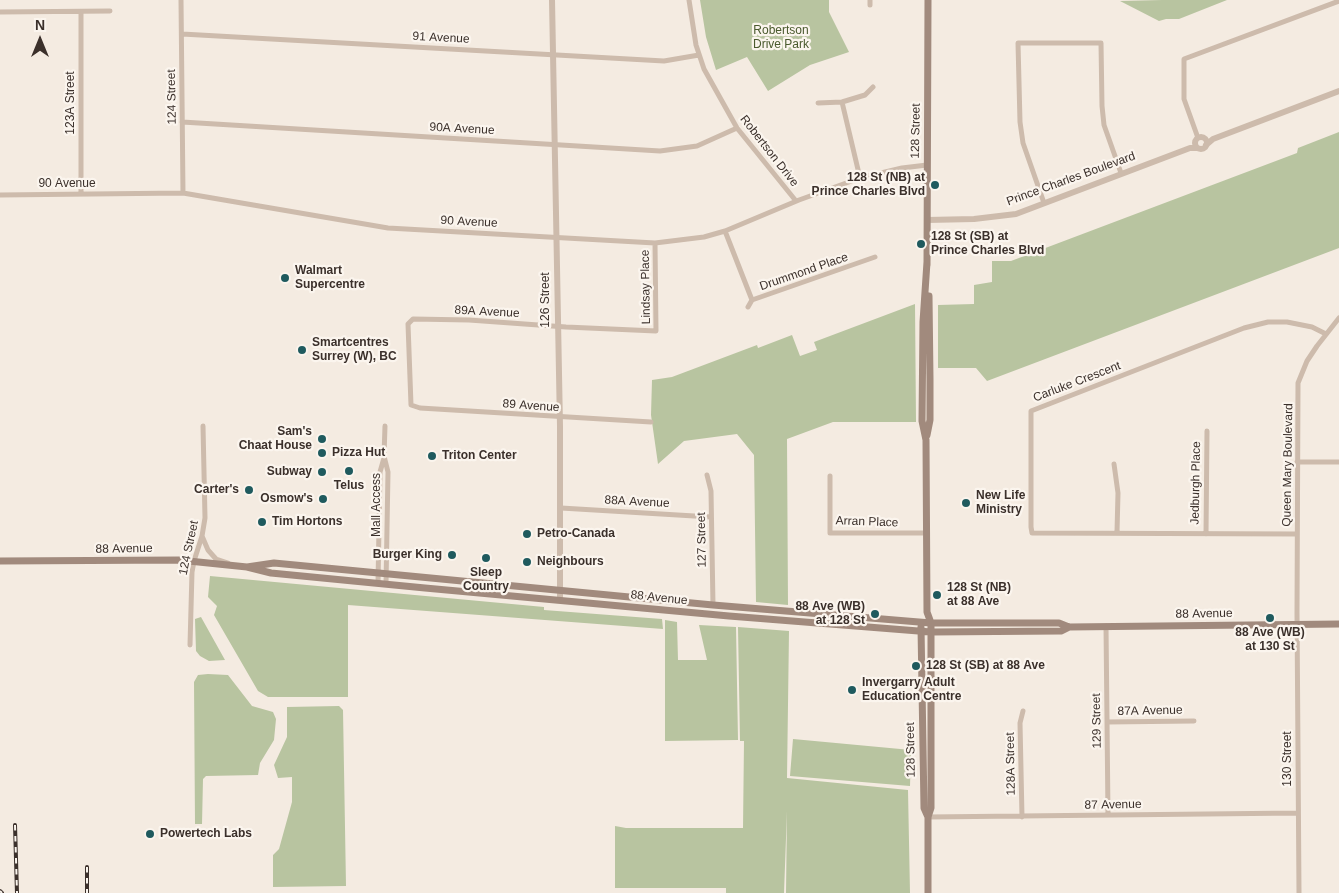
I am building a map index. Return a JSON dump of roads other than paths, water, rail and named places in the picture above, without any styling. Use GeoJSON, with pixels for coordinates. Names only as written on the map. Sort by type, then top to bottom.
{"type":"FeatureCollection","features":[{"type":"Feature","properties":{"kind":"main road","name":"128 Street"},"geometry":{"type":"LineString","coordinates":[[928,0],[927,262],[930,420],[926,440],[927,612],[931,623],[931,808],[928,818],[928,893]]}},
{"type":"Feature","properties":{"kind":"main road","name":"88 Avenue"},"geometry":{"type":"LineString","coordinates":[[0,561],[194,561],[247,567],[271,573],[729,616],[931,632],[1061,631],[1069,627]]}},
{"type":"Feature","properties":{"kind":"main road","name":"88 Avenue"},"geometry":{"type":"LineString","coordinates":[[247,567],[274,563],[713,605],[931,623],[1059,623],[1069,627],[1339,624]]}},
{"type":"Feature","properties":{"kind":"main road"},"geometry":{"type":"LineString","coordinates":[[921,622],[927,612]]}},
{"type":"Feature","properties":{"kind":"main road","name":"128 Street"},"geometry":{"type":"LineString","coordinates":[[921,622],[924,808],[928,818]]}},
{"type":"Feature","properties":{"kind":"street","name":"124 Street"},"geometry":{"type":"LineString","coordinates":[[181,0],[184,193]]}},
{"type":"Feature","properties":{"kind":"street","name":"126 Street"},"geometry":{"type":"LineString","coordinates":[[552,0],[560,418],[560,600]]}},
{"type":"Feature","properties":{"kind":"street","name":"Robertson Drive"},"geometry":{"type":"LineString","coordinates":[[689,0],[696,45],[704,69],[737,128],[796,201]]}},
{"type":"Feature","properties":{"kind":"street"},"geometry":{"type":"LineString","coordinates":[[1198,143],[1184,99],[1184,59],[1339,1]]}},
{"type":"Feature","properties":{"kind":"street"},"geometry":{"type":"LineString","coordinates":[[0,12],[110,12]]}},
{"type":"Feature","properties":{"kind":"street","name":"123A Street"},"geometry":{"type":"LineString","coordinates":[[81,12],[81,194]]}},
{"type":"Feature","properties":{"kind":"street","name":"91 Avenue"},"geometry":{"type":"LineString","coordinates":[[182,34],[664,61],[700,55]]}},
{"type":"Feature","properties":{"kind":"street"},"geometry":{"type":"LineString","coordinates":[[1044,203],[1023,143],[1020,122],[1018,43],[1101,43],[1104,125],[1121,173]]}},
{"type":"Feature","properties":{"kind":"street"},"geometry":{"type":"LineString","coordinates":[[818,103],[842,102],[864,95],[873,88]]}},
{"type":"Feature","properties":{"kind":"street","name":"Prince Charles Boulevard"},"geometry":{"type":"LineString","coordinates":[[927,220],[1016,214],[1198,143],[1339,91]]}},
{"type":"Feature","properties":{"kind":"street"},"geometry":{"type":"LineString","coordinates":[[842,102],[860,178]]}},
{"type":"Feature","properties":{"kind":"street","name":"90A Avenue"},"geometry":{"type":"LineString","coordinates":[[182,122],[652,151],[675,150],[710,141],[737,128]]}},
{"type":"Feature","properties":{"kind":"street","name":"90 Avenue"},"geometry":{"type":"LineString","coordinates":[[0,194],[184,193],[388,228],[655,243],[704,237],[860,178],[902,168],[927,165]]}},
{"type":"Feature","properties":{"kind":"street","name":"Drummond Place"},"geometry":{"type":"LineString","coordinates":[[725,230],[752,300],[875,257]]}},
{"type":"Feature","properties":{"kind":"street","name":"Lindsay Place"},"geometry":{"type":"LineString","coordinates":[[655,243],[656,331]]}},
{"type":"Feature","properties":{"kind":"street"},"geometry":{"type":"LineString","coordinates":[[748,307],[752,300]]}},
{"type":"Feature","properties":{"kind":"street","name":"Queen Mary Boulevard"},"geometry":{"type":"LineString","coordinates":[[1298,624],[1298,383],[1307,361],[1339,318]]}},
{"type":"Feature","properties":{"kind":"street","name":"89A Avenue"},"geometry":{"type":"LineString","coordinates":[[411,405],[408,324],[413,319],[469,320],[656,331]]}},
{"type":"Feature","properties":{"kind":"street","name":"Carluke Crescent"},"geometry":{"type":"LineString","coordinates":[[1297,534],[1032,533],[1031,411],[1244,328],[1268,322],[1287,322],[1312,327],[1326,334]]}},
{"type":"Feature","properties":{"kind":"street","name":"89 Avenue"},"geometry":{"type":"LineString","coordinates":[[411,405],[420,408],[560,418],[651,422]]}},
{"type":"Feature","properties":{"kind":"street","name":"124 Street"},"geometry":{"type":"LineString","coordinates":[[190,645],[191,590],[194,561],[202,536],[205,518],[204,426]]}},
{"type":"Feature","properties":{"kind":"street","name":"Mall Access"},"geometry":{"type":"LineString","coordinates":[[378,583],[380,472],[384,456],[385,426]]}},
{"type":"Feature","properties":{"kind":"street","name":"Jedburgh Place"},"geometry":{"type":"LineString","coordinates":[[1206,534],[1207,431]]}},
{"type":"Feature","properties":{"kind":"street","name":"Mall Access"},"geometry":{"type":"LineString","coordinates":[[384,456],[388,472],[386,584]]}},
{"type":"Feature","properties":{"kind":"street"},"geometry":{"type":"LineString","coordinates":[[1297,462],[1339,462]]}},
{"type":"Feature","properties":{"kind":"street"},"geometry":{"type":"LineString","coordinates":[[1114,464],[1118,493],[1117,532]]}},
{"type":"Feature","properties":{"kind":"street","name":"127 Street"},"geometry":{"type":"LineString","coordinates":[[707,474],[711,491],[713,605]]}},
{"type":"Feature","properties":{"kind":"street","name":"Arran Place"},"geometry":{"type":"LineString","coordinates":[[830,476],[830,533],[927,533]]}},
{"type":"Feature","properties":{"kind":"street","name":"88A Avenue"},"geometry":{"type":"LineString","coordinates":[[561,508],[712,517]]}},
{"type":"Feature","properties":{"kind":"street"},"geometry":{"type":"LineString","coordinates":[[202,536],[208,550],[216,559],[238,566]]}},
{"type":"Feature","properties":{"kind":"street","name":"130 Street"},"geometry":{"type":"LineString","coordinates":[[1298,624],[1299,893]]}},
{"type":"Feature","properties":{"kind":"street","name":"129 Street"},"geometry":{"type":"LineString","coordinates":[[1106,626],[1108,815]]}},
{"type":"Feature","properties":{"kind":"street","name":"128A Street"},"geometry":{"type":"LineString","coordinates":[[1022,817],[1020,723],[1023,711]]}},
{"type":"Feature","properties":{"kind":"street","name":"87A Avenue"},"geometry":{"type":"LineString","coordinates":[[1107,722],[1194,721]]}},
{"type":"Feature","properties":{"kind":"street","name":"87 Avenue"},"geometry":{"type":"LineString","coordinates":[[928,818],[1298,813]]}},
{"type":"Feature","properties":{"kind":"railway"},"geometry":{"type":"LineString","coordinates":[[15,825],[17,893]]}},
{"type":"Feature","properties":{"kind":"railway"},"geometry":{"type":"LineString","coordinates":[[87,867],[87,893]]}},
{"type":"Feature","properties":{"kind":"place","name":"128 St (NB) at Prince Charles Blvd"},"geometry":{"type":"Point","coordinates":[935,185]}},
{"type":"Feature","properties":{"kind":"place","name":"128 St (SB) at Prince Charles Blvd"},"geometry":{"type":"Point","coordinates":[921,244]}},
{"type":"Feature","properties":{"kind":"place","name":"Walmart Supercentre"},"geometry":{"type":"Point","coordinates":[285,278]}},
{"type":"Feature","properties":{"kind":"place","name":"Smartcentres Surrey (W), BC"},"geometry":{"type":"Point","coordinates":[302,350]}},
{"type":"Feature","properties":{"kind":"place","name":"Sam's Chaat House"},"geometry":{"type":"Point","coordinates":[322,439]}},
{"type":"Feature","properties":{"kind":"place","name":"Pizza Hut"},"geometry":{"type":"Point","coordinates":[322,453]}},
{"type":"Feature","properties":{"kind":"place","name":"Triton Center"},"geometry":{"type":"Point","coordinates":[432,456]}},
{"type":"Feature","properties":{"kind":"place","name":"Telus"},"geometry":{"type":"Point","coordinates":[349,471]}},
{"type":"Feature","properties":{"kind":"place","name":"Subway"},"geometry":{"type":"Point","coordinates":[322,472]}},
{"type":"Feature","properties":{"kind":"place","name":"Carter's"},"geometry":{"type":"Point","coordinates":[249,490]}},
{"type":"Feature","properties":{"kind":"place","name":"Osmow's"},"geometry":{"type":"Point","coordinates":[323,499]}},
{"type":"Feature","properties":{"kind":"place","name":"New Life Ministry"},"geometry":{"type":"Point","coordinates":[966,503]}},
{"type":"Feature","properties":{"kind":"place","name":"Tim Hortons"},"geometry":{"type":"Point","coordinates":[262,522]}},
{"type":"Feature","properties":{"kind":"place","name":"Petro-Canada"},"geometry":{"type":"Point","coordinates":[527,534]}},
{"type":"Feature","properties":{"kind":"place","name":"Burger King"},"geometry":{"type":"Point","coordinates":[452,555]}},
{"type":"Feature","properties":{"kind":"place","name":"Sleep Country"},"geometry":{"type":"Point","coordinates":[486,558]}},
{"type":"Feature","properties":{"kind":"place","name":"Neighbours"},"geometry":{"type":"Point","coordinates":[527,562]}},
{"type":"Feature","properties":{"kind":"place","name":"128 St (NB) at 88 Ave"},"geometry":{"type":"Point","coordinates":[937,595]}},
{"type":"Feature","properties":{"kind":"place","name":"88 Ave (WB) at 128 St"},"geometry":{"type":"Point","coordinates":[875,614]}},
{"type":"Feature","properties":{"kind":"place","name":"88 Ave (WB) at 130 St"},"geometry":{"type":"Point","coordinates":[1270,618]}},
{"type":"Feature","properties":{"kind":"place","name":"128 St (SB) at 88 Ave"},"geometry":{"type":"Point","coordinates":[916,666]}},
{"type":"Feature","properties":{"kind":"place","name":"Invergarry Adult Education Centre"},"geometry":{"type":"Point","coordinates":[852,690]}},
{"type":"Feature","properties":{"kind":"place","name":"Powertech Labs"},"geometry":{"type":"Point","coordinates":[150,834]}},
{"type":"Feature","properties":{"kind":"park label","name":"Robertson Drive Park"},"geometry":{"type":"Point","coordinates":[781,38]}}]}
